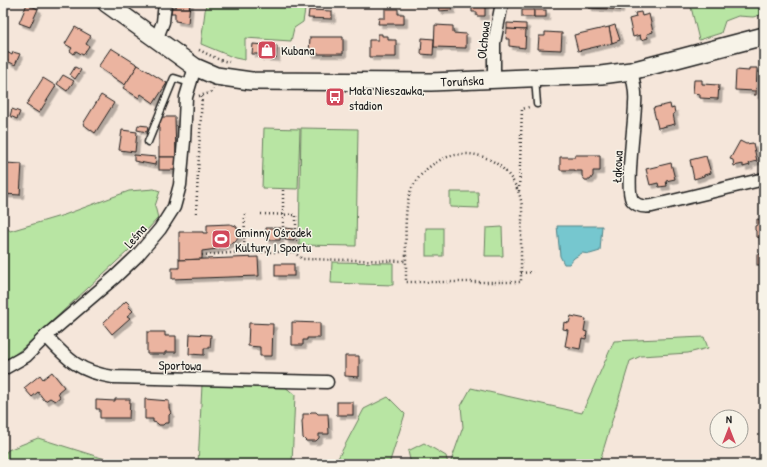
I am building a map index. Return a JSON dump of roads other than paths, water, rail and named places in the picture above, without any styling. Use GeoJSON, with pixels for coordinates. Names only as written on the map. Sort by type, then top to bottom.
{"type":"FeatureCollection","features":[{"type":"Feature","properties":{"kind":"main road","name":"Toruńska"},"geometry":{"type":"LineString","coordinates":[[106,3],[156,40],[193,75],[266,82],[416,82],[601,75],[632,71],[764,36]]}},
{"type":"Feature","properties":{"kind":"street"},"geometry":{"type":"LineString","coordinates":[[156,40],[163,22],[165,3]]}},
{"type":"Feature","properties":{"kind":"street","name":"Olchowa"},"geometry":{"type":"LineString","coordinates":[[494,80],[494,43],[502,3]]}},
{"type":"Feature","properties":{"kind":"street","name":"Łąkowa"},"geometry":{"type":"LineString","coordinates":[[632,71],[635,106],[629,183],[632,199],[637,205],[645,207],[652,206],[764,179]]}},
{"type":"Feature","properties":{"kind":"street","name":"Leśna"},"geometry":{"type":"LineString","coordinates":[[3,369],[26,356],[46,336],[115,278],[137,256],[160,229],[174,207],[180,185],[186,97],[193,75]]}},
{"type":"Feature","properties":{"kind":"street","name":"Sportowa"},"geometry":{"type":"LineString","coordinates":[[46,336],[68,359],[83,369],[98,375],[114,378],[327,382]]}},
{"type":"Feature","properties":{"kind":"lane"},"geometry":{"type":"LineString","coordinates":[[148,142],[174,78],[193,75]]}},
{"type":"Feature","properties":{"kind":"lane"},"geometry":{"type":"LineString","coordinates":[[535,78],[536,104]]}},
{"type":"Feature","properties":{"kind":"water"},"geometry":{"type":"Polygon","coordinates":[[[557,226],[602,226],[600,251],[590,254],[582,253],[574,258],[569,264],[564,264],[560,256],[557,226]]]}},
{"type":"Feature","properties":{"kind":"place","name":"Kubana"},"geometry":{"type":"Point","coordinates":[267,50]}},
{"type":"Feature","properties":{"kind":"place","name":"Mała Nieszawka, stadion"},"geometry":{"type":"Point","coordinates":[335,97]}},
{"type":"Feature","properties":{"kind":"place","name":"Gminny Ośrodek Kultury I Sportu"},"geometry":{"type":"Point","coordinates":[221,239]}}]}
